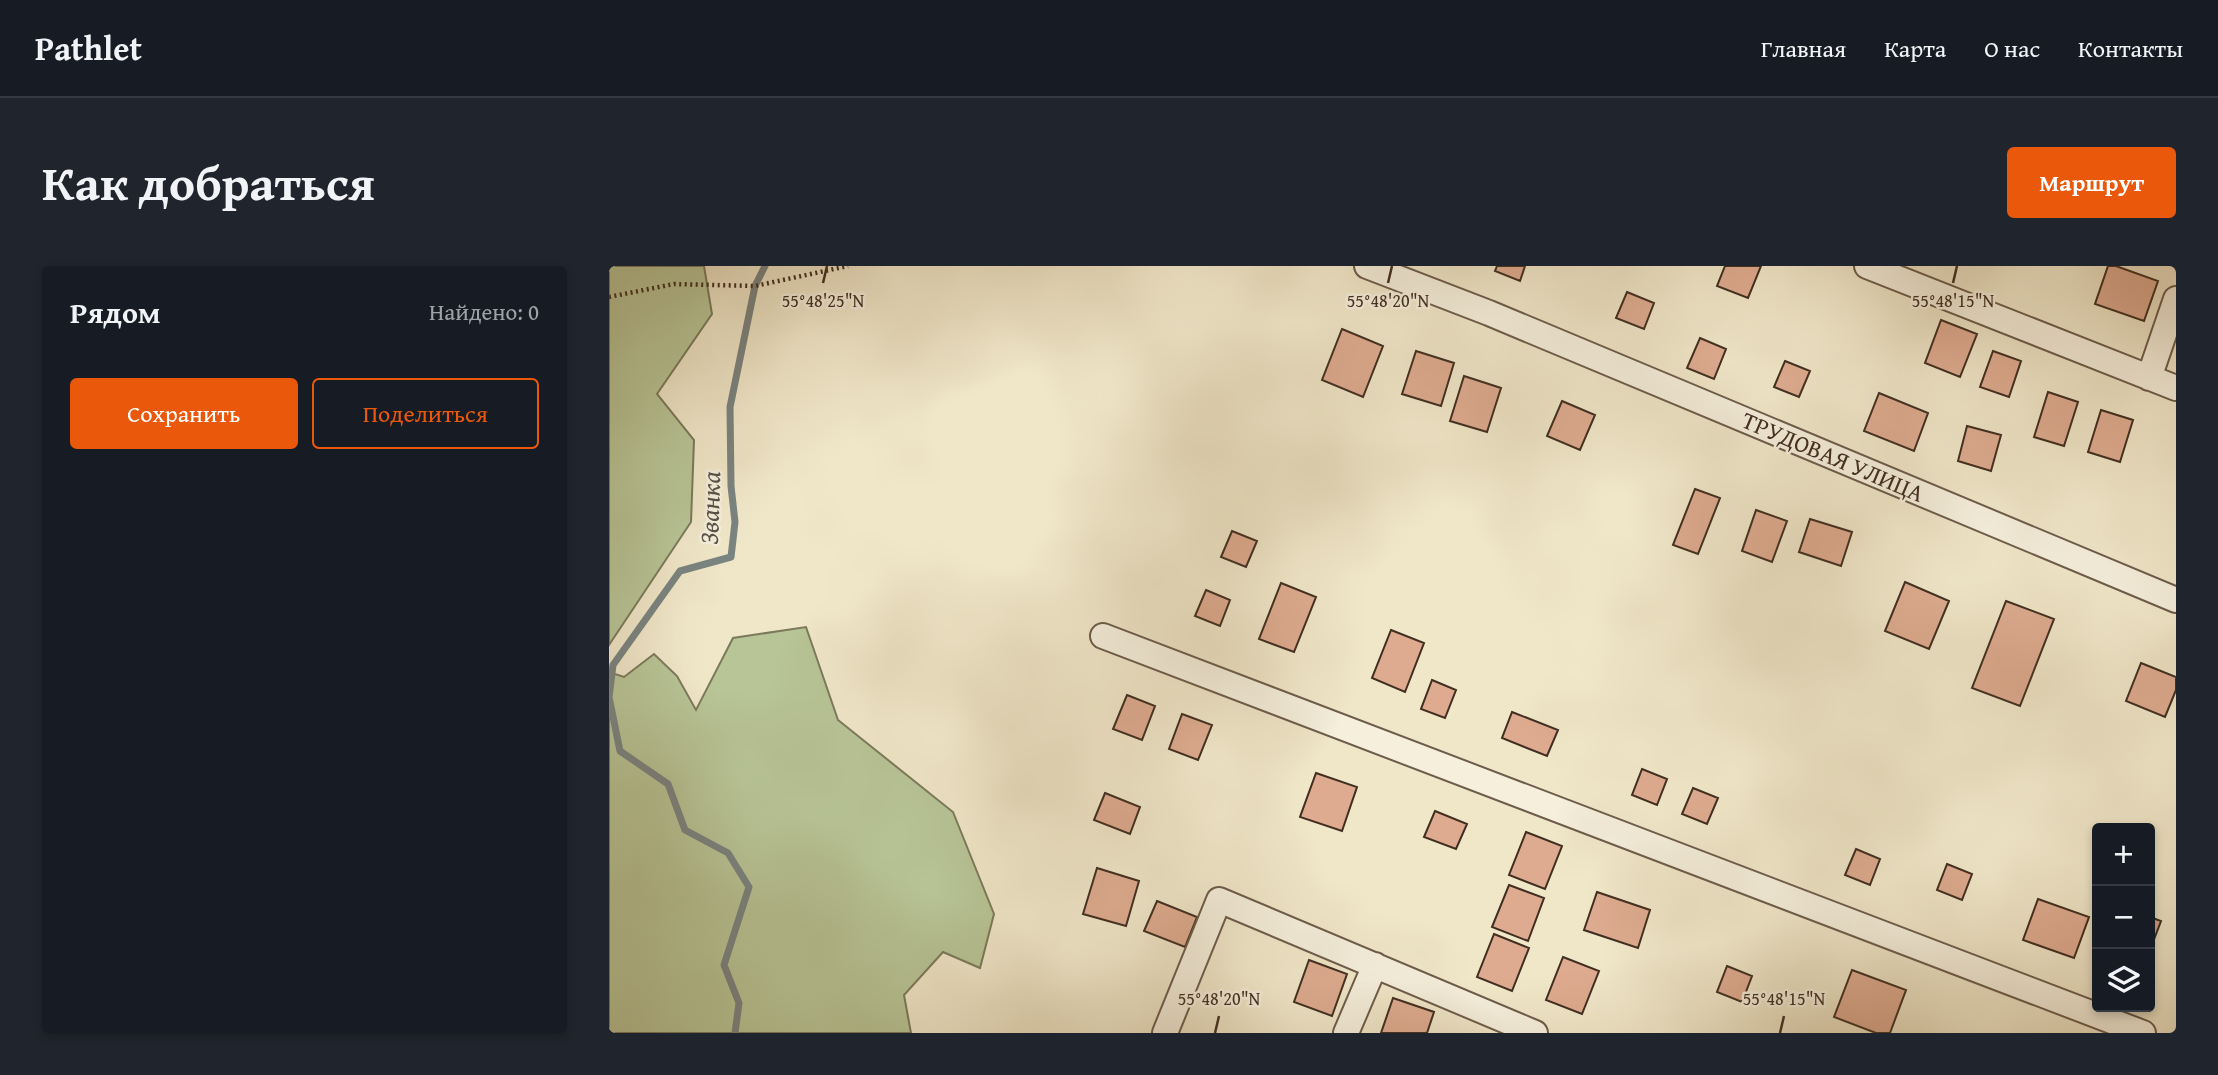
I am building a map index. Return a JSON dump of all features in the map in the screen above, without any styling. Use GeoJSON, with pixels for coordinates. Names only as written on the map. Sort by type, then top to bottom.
{"type":"FeatureCollection","features":[{"type":"Feature","properties":{"kind":"street","name":"ТРУДОВАЯ УЛИЦА"},"geometry":{"type":"LineString","coordinates":[[1367,266],[1489,313],[2176,600]]}},
{"type":"Feature","properties":{"kind":"street"},"geometry":{"type":"LineString","coordinates":[[1867,266],[2176,388]]}},
{"type":"Feature","properties":{"kind":"street"},"geometry":{"type":"LineString","coordinates":[[2149,377],[2176,299]]}},
{"type":"Feature","properties":{"kind":"street"},"geometry":{"type":"LineString","coordinates":[[1103,636],[2143,1033]]}},
{"type":"Feature","properties":{"kind":"street"},"geometry":{"type":"LineString","coordinates":[[1165,1033],[1219,900],[1535,1033]]}},
{"type":"Feature","properties":{"kind":"street"},"geometry":{"type":"LineString","coordinates":[[1346,1033],[1375,965]]}},
{"type":"Feature","properties":{"kind":"path"},"geometry":{"type":"LineString","coordinates":[[609,297],[674,284],[755,286],[848,266]]}},
{"type":"Feature","properties":{"kind":"green space"},"geometry":{"type":"Polygon","coordinates":[[[609,266],[704,266],[712,314],[657,394],[694,440],[691,522],[609,645],[609,266]]]}},
{"type":"Feature","properties":{"kind":"green space"},"geometry":{"type":"Polygon","coordinates":[[[806,627],[838,720],[953,812],[994,914],[980,968],[943,952],[904,995],[911,1033],[609,1033],[609,672],[624,677],[654,654],[677,676],[696,710],[733,638],[806,627]]]}},
{"type":"Feature","properties":{"kind":"building"},"geometry":{"type":"Polygon","coordinates":[[[1497,266],[1525,266],[1520,281],[1495,271],[1497,266]]]}},
{"type":"Feature","properties":{"kind":"building"},"geometry":{"type":"Polygon","coordinates":[[[1725,266],[1761,266],[1748,298],[1717,286],[1725,266]]]}},
{"type":"Feature","properties":{"kind":"building"},"geometry":{"type":"Polygon","coordinates":[[[2108,266],[2116,266],[2158,281],[2144,321],[2095,304],[2108,266]]]}},
{"type":"Feature","properties":{"kind":"building"},"geometry":{"type":"Polygon","coordinates":[[[1627,292],[1654,303],[1644,329],[1616,318],[1627,292]]]}},
{"type":"Feature","properties":{"kind":"building"},"geometry":{"type":"Polygon","coordinates":[[[1941,320],[1977,334],[1960,377],[1925,363],[1941,320]]]}},
{"type":"Feature","properties":{"kind":"building"},"geometry":{"type":"Polygon","coordinates":[[[1342,329],[1383,346],[1363,397],[1322,380],[1342,329]]]}},
{"type":"Feature","properties":{"kind":"building"},"geometry":{"type":"Polygon","coordinates":[[[1700,338],[1726,349],[1714,379],[1687,368],[1700,338]]]}},
{"type":"Feature","properties":{"kind":"building"},"geometry":{"type":"Polygon","coordinates":[[[1416,351],[1454,363],[1441,406],[1402,394],[1416,351]]]}},
{"type":"Feature","properties":{"kind":"building"},"geometry":{"type":"Polygon","coordinates":[[[1993,351],[2021,361],[2009,397],[1980,387],[1993,351]]]}},
{"type":"Feature","properties":{"kind":"building"},"geometry":{"type":"Polygon","coordinates":[[[1785,361],[1810,371],[1799,397],[1774,387],[1785,361]]]}},
{"type":"Feature","properties":{"kind":"building"},"geometry":{"type":"Polygon","coordinates":[[[1464,376],[1501,388],[1487,432],[1450,421],[1464,376]]]}},
{"type":"Feature","properties":{"kind":"building"},"geometry":{"type":"Polygon","coordinates":[[[2048,392],[2078,402],[2064,446],[2034,437],[2048,392]]]}},
{"type":"Feature","properties":{"kind":"building"},"geometry":{"type":"Polygon","coordinates":[[[1879,393],[1928,413],[1914,451],[1864,431],[1879,393]]]}},
{"type":"Feature","properties":{"kind":"building"},"geometry":{"type":"Polygon","coordinates":[[[1562,401],[1595,415],[1580,450],[1547,436],[1562,401]]]}},
{"type":"Feature","properties":{"kind":"building"},"geometry":{"type":"Polygon","coordinates":[[[2101,410],[2133,420],[2120,462],[2088,452],[2101,410]]]}},
{"type":"Feature","properties":{"kind":"building"},"geometry":{"type":"Polygon","coordinates":[[[1967,426],[2001,435],[1991,471],[1958,461],[1967,426]]]}},
{"type":"Feature","properties":{"kind":"building"},"geometry":{"type":"Polygon","coordinates":[[[1695,489],[1720,498],[1698,554],[1673,545],[1695,489]]]}},
{"type":"Feature","properties":{"kind":"building"},"geometry":{"type":"Polygon","coordinates":[[[1756,510],[1787,521],[1772,562],[1742,551],[1756,510]]]}},
{"type":"Feature","properties":{"kind":"building"},"geometry":{"type":"Polygon","coordinates":[[[1810,519],[1852,532],[1841,566],[1799,552],[1810,519]]]}},
{"type":"Feature","properties":{"kind":"building"},"geometry":{"type":"Polygon","coordinates":[[[1232,531],[1257,541],[1246,567],[1221,557],[1232,531]]]}},
{"type":"Feature","properties":{"kind":"building"},"geometry":{"type":"Polygon","coordinates":[[[1905,582],[1949,601],[1929,649],[1885,631],[1905,582]]]}},
{"type":"Feature","properties":{"kind":"building"},"geometry":{"type":"Polygon","coordinates":[[[1281,583],[1316,597],[1294,652],[1259,639],[1281,583]]]}},
{"type":"Feature","properties":{"kind":"building"},"geometry":{"type":"Polygon","coordinates":[[[1206,590],[1230,600],[1220,626],[1195,616],[1206,590]]]}},
{"type":"Feature","properties":{"kind":"building"},"geometry":{"type":"Polygon","coordinates":[[[2006,601],[2054,619],[2020,706],[1972,688],[2006,601]]]}},
{"type":"Feature","properties":{"kind":"building"},"geometry":{"type":"Polygon","coordinates":[[[1391,630],[1424,643],[1405,692],[1372,678],[1391,630]]]}},
{"type":"Feature","properties":{"kind":"building"},"geometry":{"type":"Polygon","coordinates":[[[2141,663],[2176,677],[2176,690],[2165,717],[2126,701],[2141,663]]]}},
{"type":"Feature","properties":{"kind":"building"},"geometry":{"type":"Polygon","coordinates":[[[1432,680],[1456,690],[1445,718],[1421,709],[1432,680]]]}},
{"type":"Feature","properties":{"kind":"building"},"geometry":{"type":"Polygon","coordinates":[[[1127,695],[1155,706],[1142,740],[1113,729],[1127,695]]]}},
{"type":"Feature","properties":{"kind":"building"},"geometry":{"type":"Polygon","coordinates":[[[1512,712],[1558,730],[1547,756],[1502,738],[1512,712]]]}},
{"type":"Feature","properties":{"kind":"building"},"geometry":{"type":"Polygon","coordinates":[[[1182,714],[1212,725],[1198,760],[1169,749],[1182,714]]]}},
{"type":"Feature","properties":{"kind":"building"},"geometry":{"type":"Polygon","coordinates":[[[1642,769],[1667,779],[1657,805],[1632,795],[1642,769]]]}},
{"type":"Feature","properties":{"kind":"building"},"geometry":{"type":"Polygon","coordinates":[[[1316,773],[1357,787],[1342,831],[1300,817],[1316,773]]]}},
{"type":"Feature","properties":{"kind":"building"},"geometry":{"type":"Polygon","coordinates":[[[1693,788],[1718,798],[1707,824],[1682,814],[1693,788]]]}},
{"type":"Feature","properties":{"kind":"building"},"geometry":{"type":"Polygon","coordinates":[[[1105,793],[1140,807],[1130,834],[1094,820],[1105,793]]]}},
{"type":"Feature","properties":{"kind":"building"},"geometry":{"type":"Polygon","coordinates":[[[1435,811],[1467,824],[1456,849],[1424,837],[1435,811]]]}},
{"type":"Feature","properties":{"kind":"building"},"geometry":{"type":"Polygon","coordinates":[[[1526,832],[1562,846],[1545,889],[1509,875],[1526,832]]]}},
{"type":"Feature","properties":{"kind":"building"},"geometry":{"type":"Polygon","coordinates":[[[1856,849],[1880,859],[1870,885],[1845,875],[1856,849]]]}},
{"type":"Feature","properties":{"kind":"building"},"geometry":{"type":"Polygon","coordinates":[[[1947,864],[1972,874],[1962,900],[1937,890],[1947,864]]]}},
{"type":"Feature","properties":{"kind":"building"},"geometry":{"type":"Polygon","coordinates":[[[1097,868],[1139,881],[1126,926],[1083,914],[1097,868]]]}},
{"type":"Feature","properties":{"kind":"building"},"geometry":{"type":"Polygon","coordinates":[[[1509,885],[1544,898],[1528,941],[1492,927],[1509,885]]]}},
{"type":"Feature","properties":{"kind":"building"},"geometry":{"type":"Polygon","coordinates":[[[1597,892],[1650,910],[1638,948],[1584,930],[1597,892]]]}},
{"type":"Feature","properties":{"kind":"building"},"geometry":{"type":"Polygon","coordinates":[[[2038,899],[2089,917],[2074,958],[2023,940],[2038,899]]]}},
{"type":"Feature","properties":{"kind":"building"},"geometry":{"type":"Polygon","coordinates":[[[1157,901],[1197,917],[1185,947],[1144,931],[1157,901]]]}},
{"type":"Feature","properties":{"kind":"building"},"geometry":{"type":"Polygon","coordinates":[[[2155,919],[2161,921],[2155,937],[2155,919]]]}},
{"type":"Feature","properties":{"kind":"building"},"geometry":{"type":"Polygon","coordinates":[[[1494,934],[1529,948],[1512,991],[1477,977],[1494,934]]]}},
{"type":"Feature","properties":{"kind":"building"},"geometry":{"type":"Polygon","coordinates":[[[1563,957],[1599,971],[1582,1014],[1546,1000],[1563,957]]]}},
{"type":"Feature","properties":{"kind":"building"},"geometry":{"type":"Polygon","coordinates":[[[1309,960],[1347,974],[1332,1016],[1294,1002],[1309,960]]]}},
{"type":"Feature","properties":{"kind":"building"},"geometry":{"type":"Polygon","coordinates":[[[1727,966],[1752,976],[1742,1002],[1717,992],[1727,966]]]}},
{"type":"Feature","properties":{"kind":"building"},"geometry":{"type":"Polygon","coordinates":[[[1852,970],[1906,990],[1890,1033],[1876,1033],[1834,1017],[1852,970]]]}},
{"type":"Feature","properties":{"kind":"building"},"geometry":{"type":"Polygon","coordinates":[[[1393,998],[1434,1012],[1427,1033],[1381,1033],[1393,998]]]}},
{"type":"Feature","properties":{"kind":"waterway","name":"Званка"},"geometry":{"type":"LineString","coordinates":[[609,697],[613,665],[680,571],[731,557],[735,522],[731,486],[730,407],[755,286],[765,266]]}},
{"type":"Feature","properties":{"kind":"waterway","name":"Званка"},"geometry":{"type":"LineString","coordinates":[[609,697],[620,751],[668,784],[685,830],[728,853],[749,887],[724,965],[739,1003],[735,1033]]}}]}
